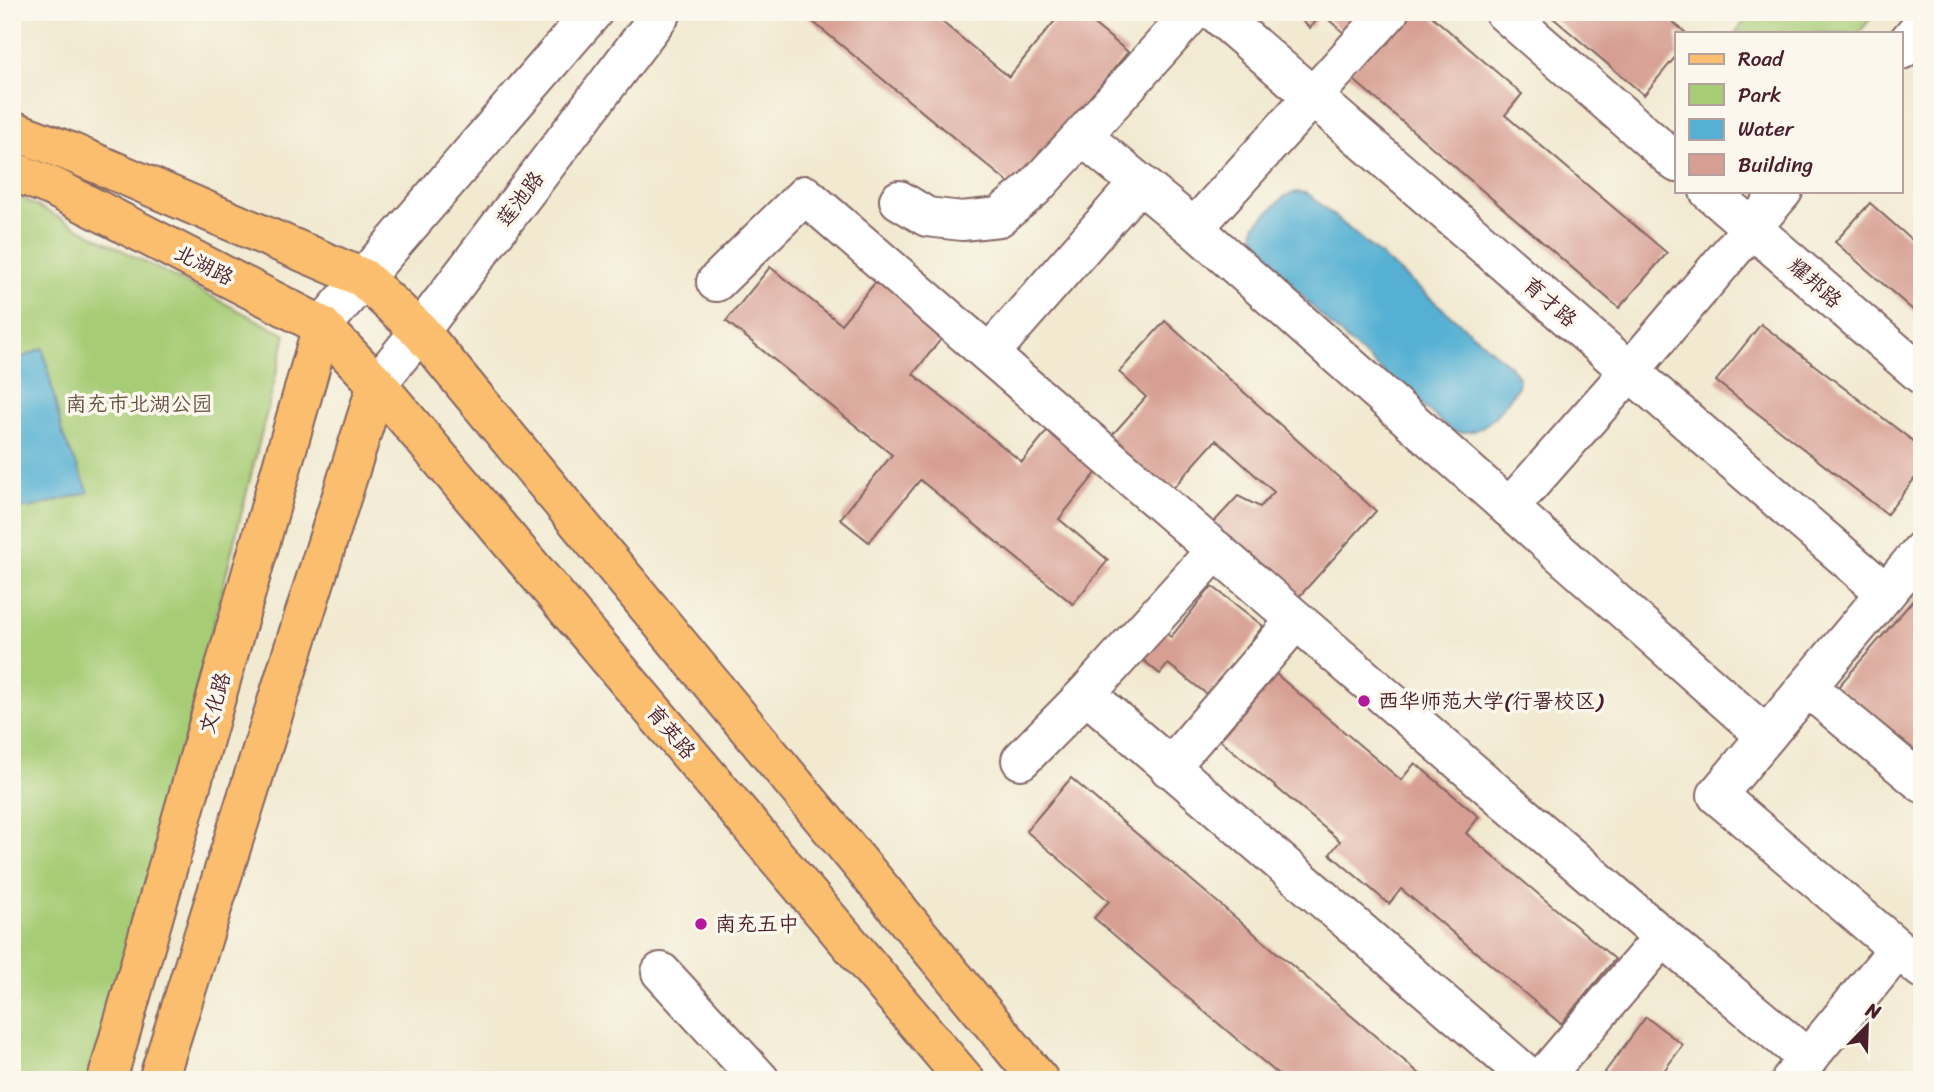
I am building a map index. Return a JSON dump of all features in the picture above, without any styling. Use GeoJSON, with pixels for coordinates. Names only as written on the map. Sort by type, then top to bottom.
{"type":"FeatureCollection","features":[{"type":"Feature","properties":{"kind":"main road"},"geometry":{"type":"LineString","coordinates":[[12,130],[363,278],[420,331],[1039,1080]]}},
{"type":"Feature","properties":{"kind":"main road","name":"北湖路"},"geometry":{"type":"LineString","coordinates":[[12,171],[54,187],[322,326],[377,384]]}},
{"type":"Feature","properties":{"kind":"main road","name":"文化路"},"geometry":{"type":"LineString","coordinates":[[107,1080],[322,326]]}},
{"type":"Feature","properties":{"kind":"main road"},"geometry":{"type":"LineString","coordinates":[[158,1080],[377,384]]}},
{"type":"Feature","properties":{"kind":"main road","name":"育英路"},"geometry":{"type":"LineString","coordinates":[[377,384],[965,1080]]}},
{"type":"Feature","properties":{"kind":"street"},"geometry":{"type":"LineString","coordinates":[[322,326],[593,12]]}},
{"type":"Feature","properties":{"kind":"street","name":"莲池路"},"geometry":{"type":"LineString","coordinates":[[377,384],[662,12]]}},
{"type":"Feature","properties":{"kind":"street"},"geometry":{"type":"LineString","coordinates":[[899,200],[927,217],[962,221],[999,217],[1034,188],[1193,12]]}},
{"type":"Feature","properties":{"kind":"street","name":"育才路"},"geometry":{"type":"LineString","coordinates":[[1215,12],[1886,593]]}},
{"type":"Feature","properties":{"kind":"street"},"geometry":{"type":"LineString","coordinates":[[1194,228],[1389,12]]}},
{"type":"Feature","properties":{"kind":"street"},"geometry":{"type":"LineString","coordinates":[[1504,12],[1675,161]]}},
{"type":"Feature","properties":{"kind":"street"},"geometry":{"type":"LineString","coordinates":[[1902,49],[1922,26]]}},
{"type":"Feature","properties":{"kind":"street"},"geometry":{"type":"LineString","coordinates":[[1082,136],[1194,228],[1766,736]]}},
{"type":"Feature","properties":{"kind":"street"},"geometry":{"type":"LineString","coordinates":[[989,354],[1139,183]]}},
{"type":"Feature","properties":{"kind":"street","name":"耀邦路"},"geometry":{"type":"LineString","coordinates":[[1710,192],[1922,375]]}},
{"type":"Feature","properties":{"kind":"street"},"geometry":{"type":"LineString","coordinates":[[1509,508],[1782,192]]}},
{"type":"Feature","properties":{"kind":"street"},"geometry":{"type":"LineString","coordinates":[[716,282],[806,195],[1663,937],[1799,1070],[1910,959],[1717,795],[1922,550]]}},
{"type":"Feature","properties":{"kind":"street"},"geometry":{"type":"LineString","coordinates":[[1021,760],[1086,694],[1216,550]]}},
{"type":"Feature","properties":{"kind":"street"},"geometry":{"type":"LineString","coordinates":[[1169,768],[1296,620]]}},
{"type":"Feature","properties":{"kind":"street"},"geometry":{"type":"LineString","coordinates":[[1807,687],[1922,783]]}},
{"type":"Feature","properties":{"kind":"street"},"geometry":{"type":"LineString","coordinates":[[1086,694],[1532,1080]]}},
{"type":"Feature","properties":{"kind":"street"},"geometry":{"type":"LineString","coordinates":[[1541,1080],[1663,937]]}},
{"type":"Feature","properties":{"kind":"street"},"geometry":{"type":"LineString","coordinates":[[661,972],[760,1080]]}},
{"type":"Feature","properties":{"kind":"green space"},"geometry":{"type":"Polygon","coordinates":[[[1752,12],[1876,12],[1860,32],[1736,32],[1752,12]]]}},
{"type":"Feature","properties":{"kind":"green space","name":"南充市北湖公园"},"geometry":{"type":"Polygon","coordinates":[[[12,193],[286,335],[111,1035],[104,1080],[12,1080],[12,193]]]}},
{"type":"Feature","properties":{"kind":"water"},"geometry":{"type":"Polygon","coordinates":[[[1296,192],[1307,193],[1510,366],[1519,378],[1518,386],[1491,420],[1474,431],[1452,431],[1346,339],[1297,290],[1254,235],[1255,225],[1285,196],[1296,192]]]}},
{"type":"Feature","properties":{"kind":"water"},"geometry":{"type":"Polygon","coordinates":[[[43,348],[63,436],[89,492],[30,508],[12,507],[12,362],[43,348]]]}},
{"type":"Feature","properties":{"kind":"building"},"geometry":{"type":"Polygon","coordinates":[[[801,12],[930,12],[1009,77],[1062,12],[1079,12],[1128,52],[1015,188],[801,12]]]}},
{"type":"Feature","properties":{"kind":"building"},"geometry":{"type":"Polygon","coordinates":[[[1292,12],[1376,12],[1352,40],[1322,14],[1310,28],[1292,12]]]}},
{"type":"Feature","properties":{"kind":"building"},"geometry":{"type":"Polygon","coordinates":[[[1402,12],[1427,12],[1522,94],[1505,115],[1667,253],[1619,308],[1348,75],[1402,12]]]}},
{"type":"Feature","properties":{"kind":"building"},"geometry":{"type":"Polygon","coordinates":[[[1546,12],[1661,12],[1685,32],[1675,32],[1675,57],[1644,95],[1546,12]]]}},
{"type":"Feature","properties":{"kind":"building"},"geometry":{"type":"Polygon","coordinates":[[[1870,203],[1922,249],[1922,318],[1835,242],[1870,203]]]}},
{"type":"Feature","properties":{"kind":"building"},"geometry":{"type":"Polygon","coordinates":[[[770,267],[841,324],[879,278],[946,333],[913,374],[1022,462],[1055,421],[1105,462],[1059,519],[1108,560],[1073,604],[920,480],[869,542],[840,519],[892,455],[726,321],[770,267]]]}},
{"type":"Feature","properties":{"kind":"building"},"geometry":{"type":"Polygon","coordinates":[[[1165,321],[1376,511],[1297,599],[1213,523],[1238,496],[1260,507],[1274,492],[1216,440],[1165,497],[1105,443],[1146,397],[1119,372],[1165,321]]]}},
{"type":"Feature","properties":{"kind":"building"},"geometry":{"type":"Polygon","coordinates":[[[1761,324],[1922,448],[1922,469],[1887,514],[1716,381],[1761,324]]]}},
{"type":"Feature","properties":{"kind":"building"},"geometry":{"type":"Polygon","coordinates":[[[1212,586],[1263,626],[1208,695],[1168,664],[1160,674],[1137,655],[1158,628],[1171,637],[1212,586]]]}},
{"type":"Feature","properties":{"kind":"building"},"geometry":{"type":"Polygon","coordinates":[[[1922,590],[1922,756],[1837,688],[1922,590]]]}},
{"type":"Feature","properties":{"kind":"building"},"geometry":{"type":"Polygon","coordinates":[[[1276,674],[1401,780],[1415,763],[1479,817],[1466,833],[1615,959],[1561,1024],[1401,889],[1389,904],[1330,854],[1340,841],[1220,740],[1276,674]]]}},
{"type":"Feature","properties":{"kind":"building"},"geometry":{"type":"Polygon","coordinates":[[[1071,778],[1427,1080],[1285,1080],[1094,918],[1109,901],[1026,831],[1071,778]]]}},
{"type":"Feature","properties":{"kind":"building"},"geometry":{"type":"Polygon","coordinates":[[[1646,1017],[1683,1045],[1657,1080],[1607,1080],[1602,1076],[1646,1017]]]}},
{"type":"Feature","properties":{"kind":"place","name":"西华师范大学(行署校区)"},"geometry":{"type":"Point","coordinates":[1364,701]}},
{"type":"Feature","properties":{"kind":"place","name":"南充五中"},"geometry":{"type":"Point","coordinates":[701,924]}}]}
